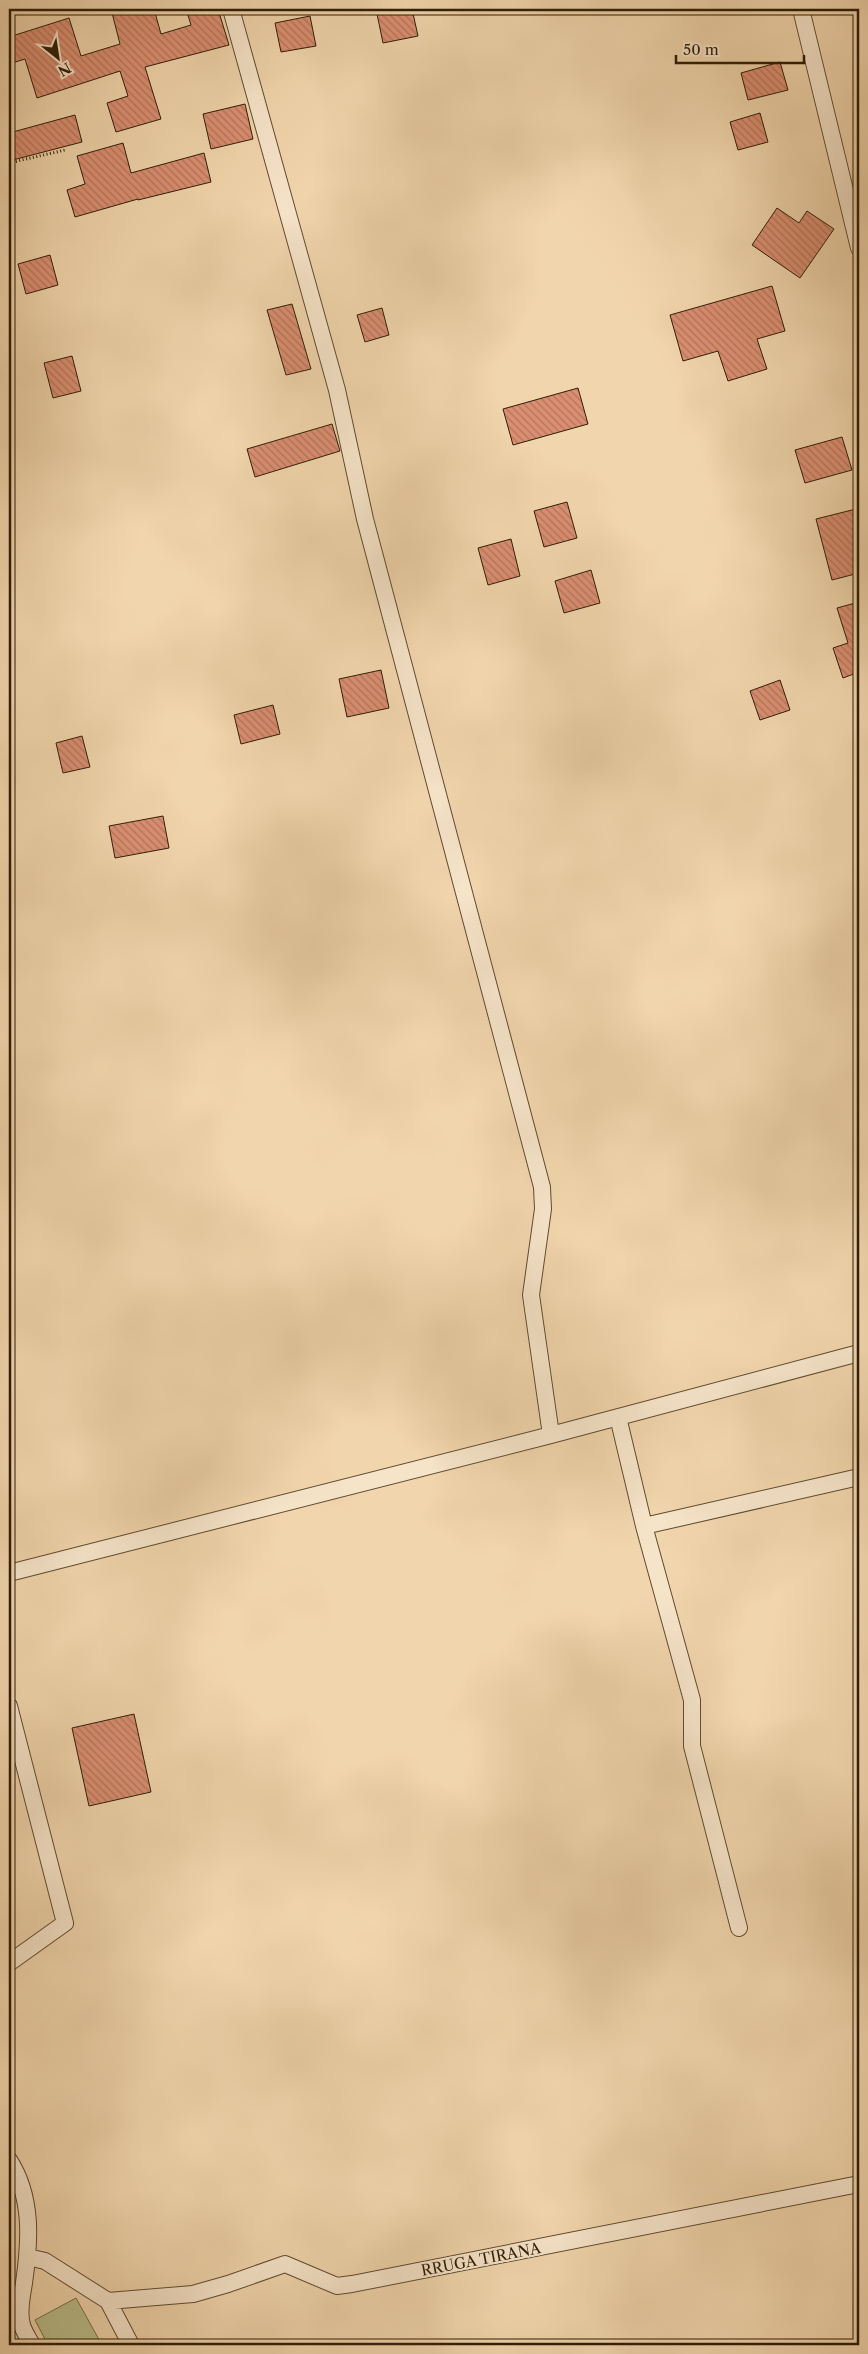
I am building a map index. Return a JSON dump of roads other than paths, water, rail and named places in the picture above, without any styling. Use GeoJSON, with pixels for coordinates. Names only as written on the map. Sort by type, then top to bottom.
{"type":"FeatureCollection","features":[{"type":"Feature","properties":{"kind":"street"},"geometry":{"type":"LineString","coordinates":[[230,9],[337,390],[365,519],[542,1187],[543,1210],[532,1295],[551,1435]]}},
{"type":"Feature","properties":{"kind":"street"},"geometry":{"type":"LineString","coordinates":[[801,9],[856,221],[859,248]]}},
{"type":"Feature","properties":{"kind":"street"},"geometry":{"type":"LineString","coordinates":[[9,1573],[551,1435],[859,1353]]}},
{"type":"Feature","properties":{"kind":"street"},"geometry":{"type":"LineString","coordinates":[[618,1417],[644,1526],[692,1700],[692,1746],[740,1928]]}},
{"type":"Feature","properties":{"kind":"street"},"geometry":{"type":"LineString","coordinates":[[644,1526],[859,1476]]}},
{"type":"Feature","properties":{"kind":"street"},"geometry":{"type":"LineString","coordinates":[[9,1706],[12,1731],[65,1923],[9,1963]]}},
{"type":"Feature","properties":{"kind":"street"},"geometry":{"type":"LineString","coordinates":[[9,2160],[23,2191],[28,2214],[28,2257],[20,2312],[21,2324],[32,2345]]}},
{"type":"Feature","properties":{"kind":"street","name":"RRUGA TIRANA"},"geometry":{"type":"LineString","coordinates":[[108,2301],[193,2294],[285,2264],[337,2286],[352,2284],[859,2184]]}},
{"type":"Feature","properties":{"kind":"street"},"geometry":{"type":"LineString","coordinates":[[28,2257],[45,2261],[108,2301],[131,2345]]}}]}
